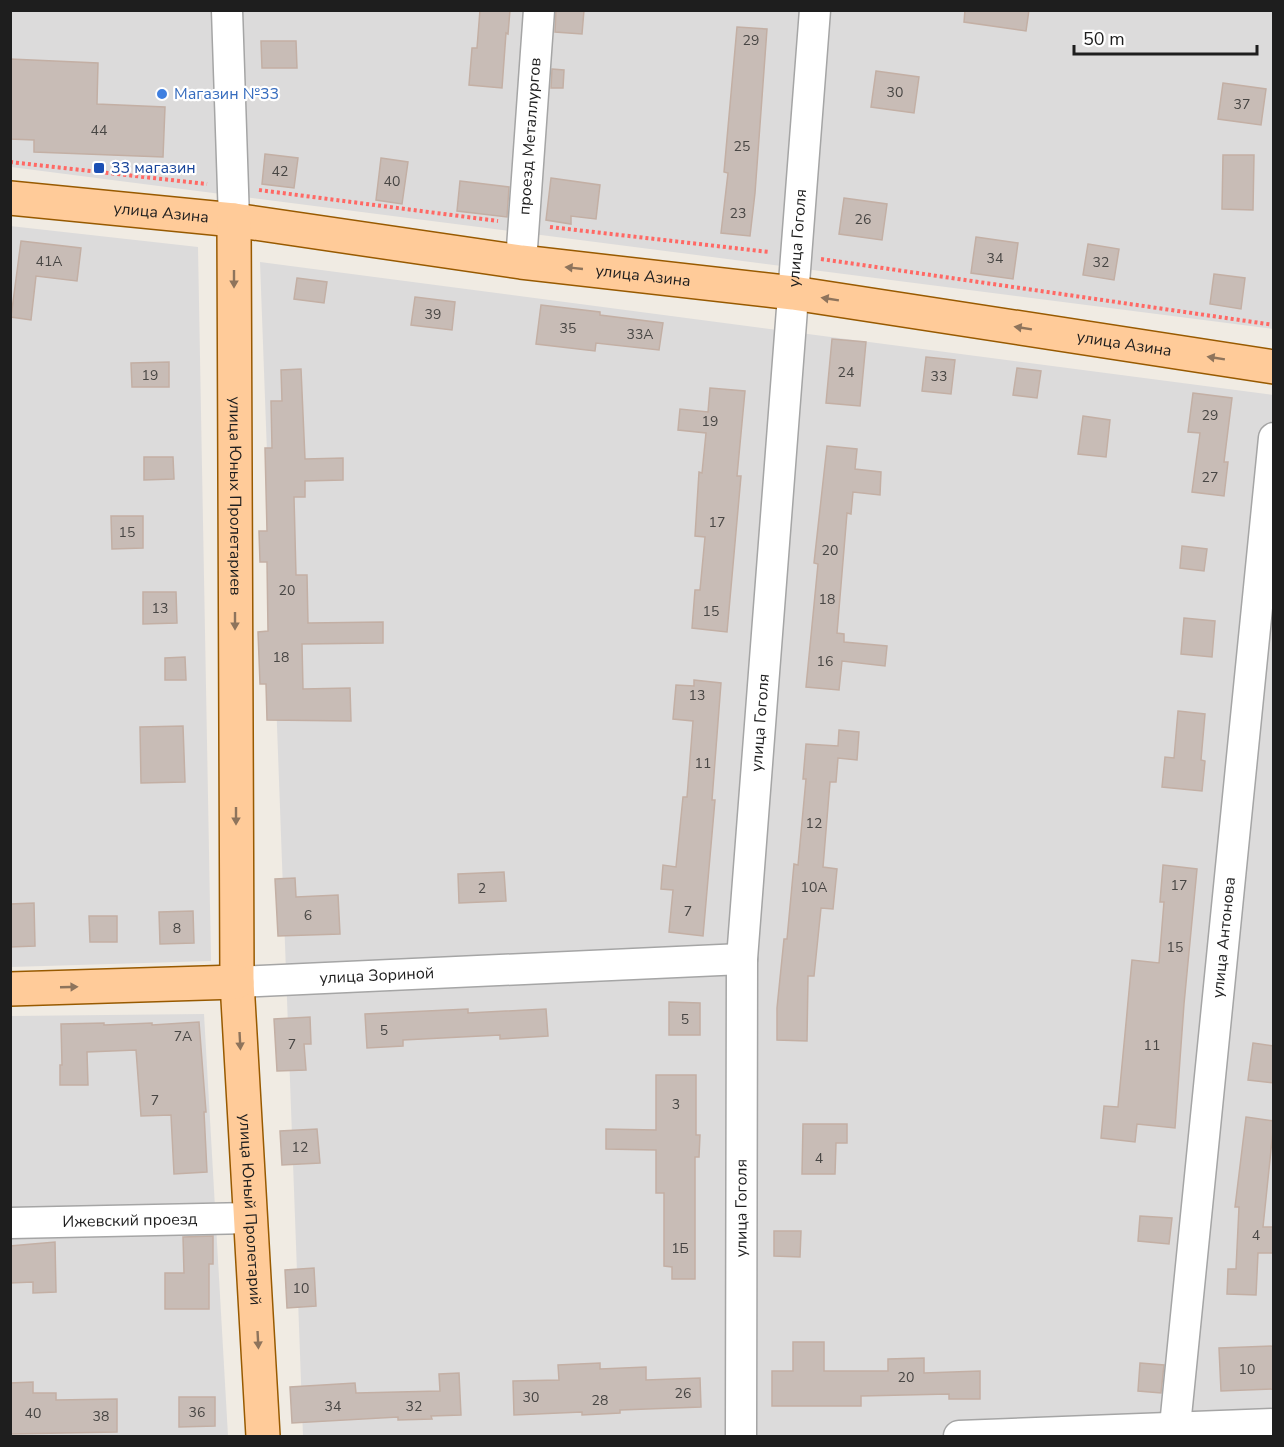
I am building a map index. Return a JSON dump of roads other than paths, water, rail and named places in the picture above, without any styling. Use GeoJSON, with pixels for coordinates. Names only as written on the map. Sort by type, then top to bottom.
{"type":"FeatureCollection","features":[{"type":"Feature","properties":{"kind":"main road","name":"улица Азина"},"geometry":{"type":"LineString","coordinates":[[10,198],[234,220],[520,262],[793,293],[1274,367]]}},
{"type":"Feature","properties":{"kind":"main road","name":"улица Юных Пролетариев"},"geometry":{"type":"LineString","coordinates":[[234,220],[237,982]]}},
{"type":"Feature","properties":{"kind":"main road","name":"улица Зориной"},"geometry":{"type":"LineString","coordinates":[[10,989],[237,982]]}},
{"type":"Feature","properties":{"kind":"main road","name":"улица Юный Пролетарий"},"geometry":{"type":"LineString","coordinates":[[237,982],[263,1437]]}},
{"type":"Feature","properties":{"kind":"street","name":"улица Юных Пролетариев"},"geometry":{"type":"LineString","coordinates":[[227,10],[234,220]]}},
{"type":"Feature","properties":{"kind":"street","name":"проезд Металлургов"},"geometry":{"type":"LineString","coordinates":[[520,262],[539,10]]}},
{"type":"Feature","properties":{"kind":"street","name":"улица Гоголя"},"geometry":{"type":"LineString","coordinates":[[741,1437],[742,958],[814,10]]}},
{"type":"Feature","properties":{"kind":"street","name":"улица Антонова"},"geometry":{"type":"LineString","coordinates":[[1174,1433],[1274,438]]}},
{"type":"Feature","properties":{"kind":"street","name":"улица Зориной"},"geometry":{"type":"LineString","coordinates":[[237,982],[742,958]]}},
{"type":"Feature","properties":{"kind":"street","name":"Ижевский проезд"},"geometry":{"type":"LineString","coordinates":[[10,1223],[250,1218]]}},
{"type":"Feature","properties":{"kind":"street"},"geometry":{"type":"LineString","coordinates":[[959,1437],[1174,1433],[1274,1424]]}},
{"type":"Feature","properties":{"kind":"place","name":"Магазин №33"},"geometry":{"type":"Point","coordinates":[162,94]}},
{"type":"Feature","properties":{"kind":"place","name":"33 магазин"},"geometry":{"type":"Point","coordinates":[99,168]}}]}
